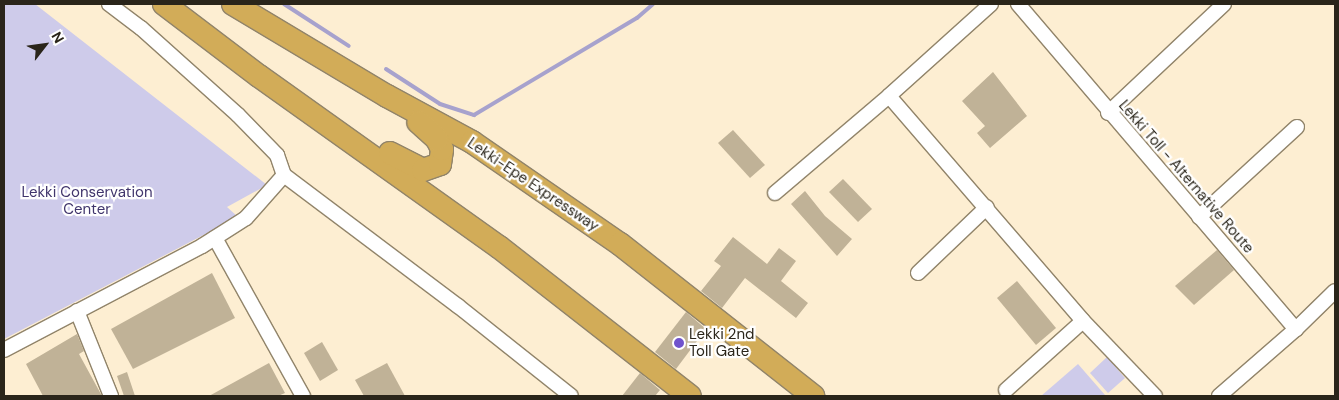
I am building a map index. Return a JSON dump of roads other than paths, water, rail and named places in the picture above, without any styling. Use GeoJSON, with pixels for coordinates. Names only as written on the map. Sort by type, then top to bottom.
{"type":"FeatureCollection","features":[{"type":"Feature","properties":{"kind":"highway"},"geometry":{"type":"LineString","coordinates":[[164,4],[331,127],[499,247],[690,396]]}},
{"type":"Feature","properties":{"kind":"highway","name":"Lekki-Epe Expressway"},"geometry":{"type":"LineString","coordinates":[[233,4],[387,96],[472,142],[620,244],[813,396]]}},
{"type":"Feature","properties":{"kind":"highway"},"geometry":{"type":"LineString","coordinates":[[331,127],[356,131],[423,170],[440,164],[442,149],[437,139],[387,96]]}},
{"type":"Feature","properties":{"kind":"street"},"geometry":{"type":"LineString","coordinates":[[109,4],[141,28],[238,115],[277,155],[284,175],[458,306],[570,396]]}},
{"type":"Feature","properties":{"kind":"street"},"geometry":{"type":"LineString","coordinates":[[775,192],[889,96],[991,4]]}},
{"type":"Feature","properties":{"kind":"street","name":"Lekki Toll - Alternative Route"},"geometry":{"type":"LineString","coordinates":[[1018,4],[1108,113],[1296,329]]}},
{"type":"Feature","properties":{"kind":"street"},"geometry":{"type":"LineString","coordinates":[[1108,113],[1224,4]]}},
{"type":"Feature","properties":{"kind":"street"},"geometry":{"type":"LineString","coordinates":[[889,96],[987,207],[1083,321],[1155,396]]}},
{"type":"Feature","properties":{"kind":"street"},"geometry":{"type":"LineString","coordinates":[[1198,217],[1297,128]]}},
{"type":"Feature","properties":{"kind":"street"},"geometry":{"type":"LineString","coordinates":[[4,350],[215,238],[246,218],[284,175]]}},
{"type":"Feature","properties":{"kind":"street"},"geometry":{"type":"LineString","coordinates":[[918,273],[987,207]]}},
{"type":"Feature","properties":{"kind":"street"},"geometry":{"type":"LineString","coordinates":[[215,238],[303,396]]}},
{"type":"Feature","properties":{"kind":"street"},"geometry":{"type":"LineString","coordinates":[[1219,396],[1296,329],[1335,291]]}},
{"type":"Feature","properties":{"kind":"street"},"geometry":{"type":"LineString","coordinates":[[77,311],[111,396]]}},
{"type":"Feature","properties":{"kind":"street"},"geometry":{"type":"LineString","coordinates":[[1006,390],[1083,321]]}},
{"type":"Feature","properties":{"kind":"waterway"},"geometry":{"type":"LineString","coordinates":[[284,4],[349,46]]}},
{"type":"Feature","properties":{"kind":"waterway"},"geometry":{"type":"LineString","coordinates":[[386,69],[440,104],[474,115],[637,18],[653,4]]}},
{"type":"Feature","properties":{"kind":"place","name":"Lekki 2nd Toll Gate"},"geometry":{"type":"Point","coordinates":[679,343]}},
{"type":"Feature","properties":{"kind":"park label","name":"Lekki Conservation Center"},"geometry":{"type":"Point","coordinates":[87,200]}}]}
